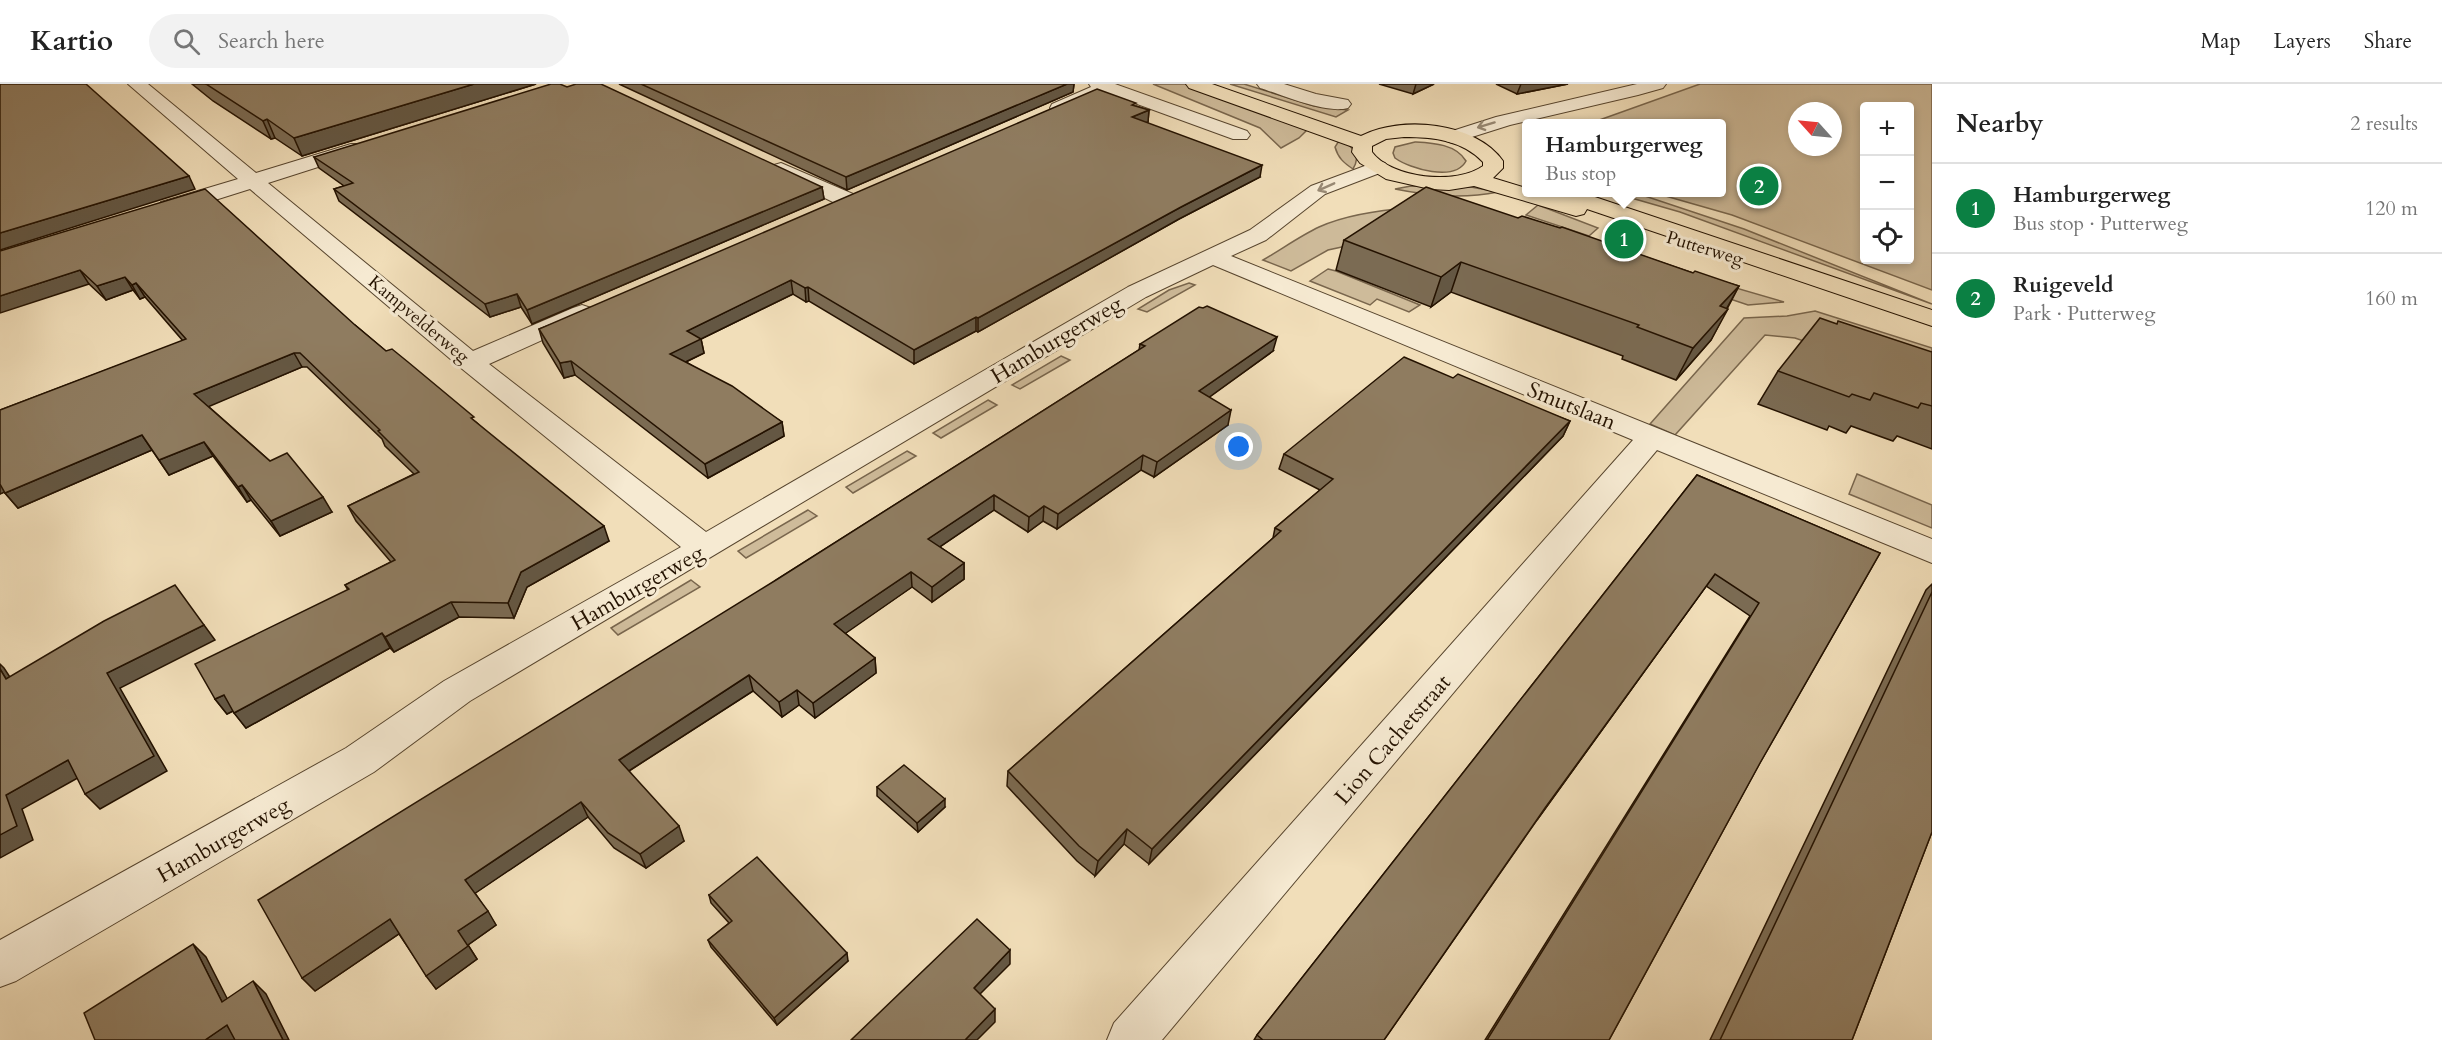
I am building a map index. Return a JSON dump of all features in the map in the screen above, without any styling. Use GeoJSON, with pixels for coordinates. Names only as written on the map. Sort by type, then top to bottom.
{"type":"FeatureCollection","features":[{"type":"Feature","properties":{"kind":"main road"},"geometry":{"type":"LineString","coordinates":[[1195,84],[1372,139],[1419,131],[1453,137],[1477,146],[1493,161],[1484,174]]}},
{"type":"Feature","properties":{"kind":"main road"},"geometry":{"type":"LineString","coordinates":[[1221,84],[1372,139]]}},
{"type":"Feature","properties":{"kind":"main road"},"geometry":{"type":"LineString","coordinates":[[1372,139],[1363,150],[1366,158],[1402,177],[1442,183],[1484,174],[1522,181]]}},
{"type":"Feature","properties":{"kind":"main road","name":"Putterweg"},"geometry":{"type":"LineString","coordinates":[[1484,174],[1522,186]]}},
{"type":"Feature","properties":{"kind":"main road","name":"Putterweg"},"geometry":{"type":"LineString","coordinates":[[1556,197],[1932,318]]}},
{"type":"Feature","properties":{"kind":"main road","name":"Putterweg"},"geometry":{"type":"LineString","coordinates":[[1573,197],[1831,285]]}},
{"type":"Feature","properties":{"kind":"street","name":"Kampvelderweg"},"geometry":{"type":"LineString","coordinates":[[137,84],[470,362],[704,548]]}},
{"type":"Feature","properties":{"kind":"street"},"geometry":{"type":"LineString","coordinates":[[1266,84],[1313,99],[1342,104]]}},
{"type":"Feature","properties":{"kind":"street"},"geometry":{"type":"LineString","coordinates":[[1453,137],[1522,116],[1562,109],[1657,84]]}},
{"type":"Feature","properties":{"kind":"street"},"geometry":{"type":"LineString","coordinates":[[1042,115],[1103,86],[1240,135]]}},
{"type":"Feature","properties":{"kind":"street"},"geometry":{"type":"LineString","coordinates":[[1543,119],[1562,109]]}},
{"type":"Feature","properties":{"kind":"street"},"geometry":{"type":"LineString","coordinates":[[1477,146],[1522,129]]}},
{"type":"Feature","properties":{"kind":"street"},"geometry":{"type":"LineString","coordinates":[[155,211],[380,141]]}},
{"type":"Feature","properties":{"kind":"street"},"geometry":{"type":"LineString","coordinates":[[760,159],[845,199]]}},
{"type":"Feature","properties":{"kind":"street","name":"Hamburgerweg"},"geometry":{"type":"LineString","coordinates":[[0,965],[360,760],[457,691],[1137,292],[1258,235],[1318,190],[1378,166]]}},
{"type":"Feature","properties":{"kind":"street","name":"Hamburgerweg"},"geometry":{"type":"LineString","coordinates":[[1281,219],[1319,209],[1402,177]]}},
{"type":"Feature","properties":{"kind":"street"},"geometry":{"type":"LineString","coordinates":[[824,208],[867,189]]}},
{"type":"Feature","properties":{"kind":"street","name":"Smutslaan"},"geometry":{"type":"LineString","coordinates":[[1213,257],[1932,552]]}},
{"type":"Feature","properties":{"kind":"street"},"geometry":{"type":"LineString","coordinates":[[470,362],[598,306]]}},
{"type":"Feature","properties":{"kind":"street","name":"Lion Cachetstraat"},"geometry":{"type":"LineString","coordinates":[[1131,1040],[1652,437]]}},
{"type":"Feature","properties":{"kind":"shaded area"},"geometry":{"type":"Polygon","coordinates":[[[1153,84],[1186,84],[1308,129],[1299,138],[1281,148],[1260,128],[1153,84]]]}},
{"type":"Feature","properties":{"kind":"shaded area"},"geometry":{"type":"Polygon","coordinates":[[[1230,84],[1244,84],[1314,106],[1348,110],[1336,117],[1230,84]]]}},
{"type":"Feature","properties":{"kind":"shaded area"},"geometry":{"type":"Polygon","coordinates":[[[1700,84],[1932,84],[1932,290],[1863,264],[1914,264],[1914,102],[1860,102],[1860,263],[1732,215],[1669,197],[1726,197],[1726,119],[1602,119],[1700,84]]]}},
{"type":"Feature","properties":{"kind":"shaded area"},"geometry":{"type":"Polygon","coordinates":[[[1340,139],[1355,151],[1357,159],[1353,169],[1342,160],[1336,151],[1335,147],[1340,139]]]}},
{"type":"Feature","properties":{"kind":"shaded area"},"geometry":{"type":"Polygon","coordinates":[[[1415,142],[1450,148],[1462,155],[1466,161],[1452,171],[1432,172],[1411,166],[1395,158],[1393,153],[1395,147],[1415,142]]]}},
{"type":"Feature","properties":{"kind":"shaded area"},"geometry":{"type":"Polygon","coordinates":[[[1411,186],[1471,187],[1498,192],[1446,196],[1395,189],[1411,186]]]}},
{"type":"Feature","properties":{"kind":"shaded area"},"geometry":{"type":"Polygon","coordinates":[[[1628,197],[1648,197],[1744,229],[1932,304],[1680,212],[1628,197]]]}},
{"type":"Feature","properties":{"kind":"shaded area"},"geometry":{"type":"Polygon","coordinates":[[[1538,205],[1598,228],[1589,236],[1526,215],[1538,205]]]}},
{"type":"Feature","properties":{"kind":"shaded area"},"geometry":{"type":"Polygon","coordinates":[[[1457,207],[1784,302],[1748,305],[1457,207]]]}},
{"type":"Feature","properties":{"kind":"shaded area"},"geometry":{"type":"Polygon","coordinates":[[[1411,208],[1351,245],[1328,250],[1291,271],[1263,260],[1305,234],[1341,219],[1364,213],[1411,208]]]}},
{"type":"Feature","properties":{"kind":"shaded area"},"geometry":{"type":"Polygon","coordinates":[[[1328,269],[1420,305],[1409,312],[1377,299],[1370,305],[1310,281],[1328,269]]]}},
{"type":"Feature","properties":{"kind":"shaded area"},"geometry":{"type":"Polygon","coordinates":[[[1189,283],[1195,285],[1147,312],[1138,309],[1169,290],[1189,283]]]}},
{"type":"Feature","properties":{"kind":"shaded area"},"geometry":{"type":"Polygon","coordinates":[[[1815,311],[1932,348],[1932,385],[1795,338],[1765,335],[1675,435],[1650,424],[1744,318],[1787,316],[1815,311]]]}},
{"type":"Feature","properties":{"kind":"shaded area"},"geometry":{"type":"Polygon","coordinates":[[[1061,356],[1070,360],[1020,389],[1012,385],[1061,356]]]}},
{"type":"Feature","properties":{"kind":"shaded area"},"geometry":{"type":"Polygon","coordinates":[[[988,400],[997,405],[941,438],[933,433],[988,400]]]}},
{"type":"Feature","properties":{"kind":"shaded area"},"geometry":{"type":"Polygon","coordinates":[[[907,451],[916,456],[853,493],[846,487],[907,451]]]}},
{"type":"Feature","properties":{"kind":"shaded area"},"geometry":{"type":"Polygon","coordinates":[[[1857,474],[1932,505],[1932,528],[1849,494],[1857,474]]]}},
{"type":"Feature","properties":{"kind":"shaded area"},"geometry":{"type":"Polygon","coordinates":[[[808,510],[817,516],[746,558],[738,551],[808,510]]]}},
{"type":"Feature","properties":{"kind":"shaded area"},"geometry":{"type":"Polygon","coordinates":[[[691,580],[700,587],[618,635],[611,628],[691,580]]]}},
{"type":"Feature","properties":{"kind":"building"},"geometry":{"type":"Polygon","coordinates":[[[0,84],[86,84],[189,176],[0,233],[0,84]]]}},
{"type":"Feature","properties":{"kind":"building"},"geometry":{"type":"Polygon","coordinates":[[[206,84],[474,84],[294,138],[267,119],[263,121],[206,84]]]}},
{"type":"Feature","properties":{"kind":"building"},"geometry":{"type":"Polygon","coordinates":[[[551,84],[567,87],[576,84],[601,84],[822,187],[527,310],[517,294],[485,304],[334,189],[353,183],[314,157],[551,84]]]}},
{"type":"Feature","properties":{"kind":"building"},"geometry":{"type":"Polygon","coordinates":[[[641,84],[1067,84],[846,177],[641,84]]]}},
{"type":"Feature","properties":{"kind":"building"},"geometry":{"type":"Polygon","coordinates":[[[1097,89],[1149,110],[1132,117],[1262,165],[914,350],[808,287],[805,288],[791,280],[687,331],[701,339],[670,354],[732,386],[782,422],[705,464],[571,361],[560,363],[539,329],[1097,89]]]}},
{"type":"Feature","properties":{"kind":"building"},"geometry":{"type":"Polygon","coordinates":[[[1426,187],[1518,218],[1522,216],[1562,227],[1693,273],[1695,271],[1739,286],[1720,306],[1728,309],[1693,348],[1637,327],[1639,325],[1461,262],[1441,277],[1344,240],[1426,187]]]}},
{"type":"Feature","properties":{"kind":"building"},"geometry":{"type":"Polygon","coordinates":[[[205,189],[355,325],[386,351],[392,349],[474,417],[471,418],[604,526],[521,572],[508,603],[451,602],[385,637],[382,633],[234,713],[224,695],[215,699],[195,664],[349,589],[345,585],[395,560],[348,506],[419,472],[378,431],[380,430],[300,353],[294,353],[194,394],[270,461],[287,453],[323,497],[271,521],[242,485],[238,487],[204,442],[159,460],[142,435],[5,493],[0,484],[0,410],[186,339],[136,283],[132,285],[125,277],[97,286],[80,270],[0,296],[0,251],[205,189]]]}},
{"type":"Feature","properties":{"kind":"building"},"geometry":{"type":"Polygon","coordinates":[[[1207,306],[1277,337],[1199,391],[1231,410],[1157,462],[1143,455],[1058,514],[1044,506],[1029,517],[994,495],[928,539],[964,563],[932,587],[911,572],[834,624],[875,658],[813,703],[797,690],[779,702],[749,675],[619,760],[679,826],[640,854],[608,833],[581,802],[465,880],[488,911],[458,931],[468,946],[426,976],[390,919],[302,978],[258,900],[776,580],[1145,346],[1140,344],[1199,307],[1207,306]]]}},
{"type":"Feature","properties":{"kind":"building"},"geometry":{"type":"Polygon","coordinates":[[[1820,318],[1837,324],[1838,321],[1932,352],[1932,406],[1921,403],[1918,408],[1874,393],[1870,400],[1852,394],[1849,397],[1778,371],[1820,318]]]}},
{"type":"Feature","properties":{"kind":"building"},"geometry":{"type":"Polygon","coordinates":[[[1404,357],[1453,378],[1458,374],[1570,421],[1152,849],[1127,829],[1098,861],[1079,846],[1008,771],[1281,531],[1275,528],[1333,479],[1284,454],[1404,357]]]}},
{"type":"Feature","properties":{"kind":"building"},"geometry":{"type":"Polygon","coordinates":[[[1697,475],[1880,553],[1760,763],[1609,1040],[1487,1040],[1759,603],[1715,574],[1545,808],[1384,1040],[1263,1040],[1257,1035],[1697,475]]]}},
{"type":"Feature","properties":{"kind":"building"},"geometry":{"type":"Polygon","coordinates":[[[175,585],[204,625],[107,673],[154,756],[85,794],[68,760],[6,795],[17,826],[0,835],[0,669],[6,679],[104,621],[175,585]]]}},
{"type":"Feature","properties":{"kind":"building"},"geometry":{"type":"Polygon","coordinates":[[[1932,592],[1932,832],[1852,1040],[1720,1040],[1932,592]]]}},
{"type":"Feature","properties":{"kind":"building"},"geometry":{"type":"Polygon","coordinates":[[[904,765],[945,799],[917,823],[877,787],[904,765]]]}},
{"type":"Feature","properties":{"kind":"building"},"geometry":{"type":"Polygon","coordinates":[[[757,857],[847,953],[774,1018],[708,940],[732,921],[709,895],[757,857]]]}},
{"type":"Feature","properties":{"kind":"building"},"geometry":{"type":"Polygon","coordinates":[[[977,919],[1010,950],[974,988],[995,1009],[965,1040],[851,1040],[977,919]]]}},
{"type":"Feature","properties":{"kind":"building"},"geometry":{"type":"Polygon","coordinates":[[[193,944],[222,1002],[253,981],[283,1040],[235,1040],[227,1025],[205,1040],[95,1040],[84,1013],[193,944]]]}},
{"type":"Feature","properties":{"kind":"place","name":"Ruigeveld"},"geometry":{"type":"Point","coordinates":[1759,186]}},
{"type":"Feature","properties":{"kind":"place","name":"Hamburgerweg"},"geometry":{"type":"Point","coordinates":[1624,239]}}]}
